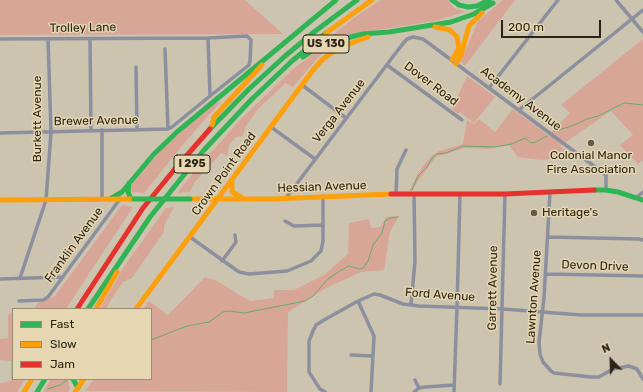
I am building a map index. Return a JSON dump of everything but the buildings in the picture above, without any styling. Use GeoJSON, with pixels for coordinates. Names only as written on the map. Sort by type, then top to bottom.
{"type":"FeatureCollection","features":[{"type":"Feature","properties":{"kind":"main road","name":"US 130"},"geometry":{"type":"LineString","coordinates":[[212,126],[214,117],[252,76],[283,45],[336,0]]}},
{"type":"Feature","properties":{"kind":"main road","name":"I 295"},"geometry":{"type":"LineString","coordinates":[[77,308],[143,208],[212,126],[248,89],[284,57],[314,32],[357,0]]}},
{"type":"Feature","properties":{"kind":"main road","name":"I 295"},"geometry":{"type":"LineString","coordinates":[[89,308],[150,217],[186,172],[230,122],[273,79],[313,43],[337,24],[372,0]]}},
{"type":"Feature","properties":{"kind":"main road"},"geometry":{"type":"LineString","coordinates":[[452,0],[459,5],[468,7],[493,1]]}},
{"type":"Feature","properties":{"kind":"main road","name":"US 130"},"geometry":{"type":"LineString","coordinates":[[273,79],[280,77],[306,54],[322,45],[351,37],[427,26],[462,18],[483,10],[493,1]]}},
{"type":"Feature","properties":{"kind":"main road"},"geometry":{"type":"LineString","coordinates":[[454,62],[461,55],[468,28],[493,1]]}},
{"type":"Feature","properties":{"kind":"main road"},"geometry":{"type":"LineString","coordinates":[[427,26],[446,28],[456,35],[459,40],[459,48],[454,62]]}},
{"type":"Feature","properties":{"kind":"main road","name":"Crown Point Road"},"geometry":{"type":"LineString","coordinates":[[137,308],[318,64],[331,53],[358,40],[389,32]]}},
{"type":"Feature","properties":{"kind":"main road"},"geometry":{"type":"LineString","coordinates":[[110,199],[118,195],[170,138],[243,76],[283,45]]}},
{"type":"Feature","properties":{"kind":"main road"},"geometry":{"type":"LineString","coordinates":[[232,181],[232,192],[244,199]]}},
{"type":"Feature","properties":{"kind":"main road"},"geometry":{"type":"LineString","coordinates":[[129,183],[128,192],[132,199]]}},
{"type":"Feature","properties":{"kind":"main road","name":"Hessian Avenue"},"geometry":{"type":"LineString","coordinates":[[0,200],[244,199],[396,194],[505,194],[606,190],[637,197],[643,200]]}},
{"type":"Feature","properties":{"kind":"main road"},"geometry":{"type":"LineString","coordinates":[[97,308],[120,266],[122,257]]}},
{"type":"Feature","properties":{"kind":"main road"},"geometry":{"type":"LineString","coordinates":[[24,392],[31,380]]}},
{"type":"Feature","properties":{"kind":"main road"},"geometry":{"type":"LineString","coordinates":[[37,392],[44,380]]}},
{"type":"Feature","properties":{"kind":"main road"},"geometry":{"type":"LineString","coordinates":[[72,380],[76,390]]}},
{"type":"Feature","properties":{"kind":"main road"},"geometry":{"type":"LineString","coordinates":[[76,390],[83,380]]}},
{"type":"Feature","properties":{"kind":"street"},"geometry":{"type":"LineString","coordinates":[[490,88],[558,0]]}},
{"type":"Feature","properties":{"kind":"street"},"geometry":{"type":"LineString","coordinates":[[616,0],[643,32]]}},
{"type":"Feature","properties":{"kind":"street"},"geometry":{"type":"LineString","coordinates":[[519,110],[643,10]]}},
{"type":"Feature","properties":{"kind":"street","name":"Trolley Lane"},"geometry":{"type":"LineString","coordinates":[[0,39],[165,37],[208,38],[247,36],[251,40],[249,65],[210,96]]}},
{"type":"Feature","properties":{"kind":"street","name":"Academy Avenue"},"geometry":{"type":"LineString","coordinates":[[409,38],[418,37],[423,39],[606,175],[606,190]]}},
{"type":"Feature","properties":{"kind":"street"},"geometry":{"type":"LineString","coordinates":[[166,49],[168,129],[172,128],[210,96],[208,38]]}},
{"type":"Feature","properties":{"kind":"street","name":"Verga Avenue"},"geometry":{"type":"LineString","coordinates":[[286,198],[404,42],[409,38]]}},
{"type":"Feature","properties":{"kind":"street","name":"Burkett Avenue"},"geometry":{"type":"LineString","coordinates":[[20,278],[46,200],[50,132],[48,39]]}},
{"type":"Feature","properties":{"kind":"street"},"geometry":{"type":"LineString","coordinates":[[90,39],[92,131]]}},
{"type":"Feature","properties":{"kind":"street","name":"Dover Road"},"geometry":{"type":"LineString","coordinates":[[388,65],[462,120]]}},
{"type":"Feature","properties":{"kind":"street"},"geometry":{"type":"LineString","coordinates":[[136,67],[137,130]]}},
{"type":"Feature","properties":{"kind":"street"},"geometry":{"type":"LineString","coordinates":[[302,85],[346,118]]}},
{"type":"Feature","properties":{"kind":"street"},"geometry":{"type":"LineString","coordinates":[[271,126],[315,159]]}},
{"type":"Feature","properties":{"kind":"street","name":"Brewer Avenue"},"geometry":{"type":"LineString","coordinates":[[0,133],[168,129]]}},
{"type":"Feature","properties":{"kind":"street"},"geometry":{"type":"LineString","coordinates":[[102,130],[102,199]]}},
{"type":"Feature","properties":{"kind":"street"},"geometry":{"type":"LineString","coordinates":[[396,194],[396,169],[406,150]]}},
{"type":"Feature","properties":{"kind":"street","name":"Lawnton Avenue"},"geometry":{"type":"LineString","coordinates":[[550,192],[540,350],[543,362],[550,371],[558,374],[595,377],[603,375],[613,369],[629,366],[637,369],[643,379]]}},
{"type":"Feature","properties":{"kind":"street"},"geometry":{"type":"LineString","coordinates":[[637,197],[643,192]]}},
{"type":"Feature","properties":{"kind":"street"},"geometry":{"type":"LineString","coordinates":[[411,305],[415,261],[414,194]]}},
{"type":"Feature","properties":{"kind":"street"},"geometry":{"type":"LineString","coordinates":[[454,392],[460,194]]}},
{"type":"Feature","properties":{"kind":"street","name":"Garrett Avenue"},"geometry":{"type":"LineString","coordinates":[[500,384],[505,194]]}},
{"type":"Feature","properties":{"kind":"street"},"geometry":{"type":"LineString","coordinates":[[190,237],[238,272],[249,274],[287,271],[311,261],[318,255],[323,246],[323,196]]}},
{"type":"Feature","properties":{"kind":"street","name":"Franklin Avenue"},"geometry":{"type":"LineString","coordinates":[[19,301],[42,300],[48,297],[120,199]]}},
{"type":"Feature","properties":{"kind":"street"},"geometry":{"type":"LineString","coordinates":[[285,221],[294,226],[323,225]]}},
{"type":"Feature","properties":{"kind":"street"},"geometry":{"type":"LineString","coordinates":[[222,261],[236,242],[235,235]]}},
{"type":"Feature","properties":{"kind":"street"},"geometry":{"type":"LineString","coordinates":[[548,237],[643,240]]}},
{"type":"Feature","properties":{"kind":"street","name":"Devon Drive"},"geometry":{"type":"LineString","coordinates":[[546,274],[643,276]]}},
{"type":"Feature","properties":{"kind":"street"},"geometry":{"type":"LineString","coordinates":[[0,279],[63,278]]}},
{"type":"Feature","properties":{"kind":"street","name":"Ford Avenue"},"geometry":{"type":"LineString","coordinates":[[319,388],[309,372],[309,341],[316,325],[370,295],[377,294],[403,304],[411,305],[503,309],[581,316],[643,315]]}},
{"type":"Feature","properties":{"kind":"street"},"geometry":{"type":"LineString","coordinates":[[358,301],[374,336],[371,392]]}},
{"type":"Feature","properties":{"kind":"street"},"geometry":{"type":"LineString","coordinates":[[351,355],[373,356]]}},
{"type":"Feature","properties":{"kind":"street"},"geometry":{"type":"LineString","coordinates":[[415,380],[419,388]]}},
{"type":"Feature","properties":{"kind":"street"},"geometry":{"type":"LineString","coordinates":[[414,392],[419,388],[454,386]]}},
{"type":"Feature","properties":{"kind":"street"},"geometry":{"type":"LineString","coordinates":[[316,392],[319,388],[325,392]]}},
{"type":"Feature","properties":{"kind":"shaded area"},"geometry":{"type":"Polygon","coordinates":[[[0,0],[245,0],[283,34],[0,35],[0,0]]]}},
{"type":"Feature","properties":{"kind":"shaded area"},"geometry":{"type":"Polygon","coordinates":[[[381,0],[448,0],[454,8],[466,12],[434,21],[329,38],[355,17],[381,0]]]}},
{"type":"Feature","properties":{"kind":"shaded area"},"geometry":{"type":"Polygon","coordinates":[[[503,0],[515,0],[465,66],[461,61],[478,21],[503,0]]]}},
{"type":"Feature","properties":{"kind":"shaded area"},"geometry":{"type":"Polygon","coordinates":[[[643,39],[643,160],[638,164],[620,145],[633,135],[611,111],[560,146],[574,157],[541,160],[518,157],[509,145],[488,149],[465,148],[436,157],[412,191],[409,191],[417,175],[430,157],[439,151],[463,144],[467,120],[474,124],[479,119],[495,132],[513,109],[548,135],[570,113],[561,105],[643,39]]]}},
{"type":"Feature","properties":{"kind":"shaded area"},"geometry":{"type":"Polygon","coordinates":[[[319,50],[322,53],[293,87],[286,83],[258,109],[245,127],[243,136],[236,137],[229,145],[227,156],[221,153],[194,183],[190,192],[177,193],[241,119],[293,69],[319,50]]]}},
{"type":"Feature","properties":{"kind":"shaded area"},"geometry":{"type":"Polygon","coordinates":[[[467,76],[495,97],[474,123],[460,112],[458,114],[452,109],[467,76]]]}},
{"type":"Feature","properties":{"kind":"shaded area"},"geometry":{"type":"Polygon","coordinates":[[[222,101],[181,147],[144,193],[131,192],[130,187],[162,149],[214,104],[222,101]]]}},
{"type":"Feature","properties":{"kind":"shaded area"},"geometry":{"type":"Polygon","coordinates":[[[122,205],[133,207],[67,308],[35,308],[38,303],[55,296],[122,205]]]}},
{"type":"Feature","properties":{"kind":"shaded area"},"geometry":{"type":"Polygon","coordinates":[[[174,207],[164,226],[164,232],[132,278],[123,282],[106,308],[101,308],[125,265],[166,208],[174,207]]]}},
{"type":"Feature","properties":{"kind":"shaded area"},"geometry":{"type":"Polygon","coordinates":[[[399,216],[390,232],[384,270],[361,272],[328,287],[288,312],[287,392],[85,391],[93,380],[152,380],[152,308],[144,308],[149,301],[168,315],[205,277],[215,280],[250,301],[274,298],[274,290],[294,290],[324,275],[348,254],[349,223],[369,219],[371,228],[381,227],[386,217],[399,216]]]}},
{"type":"Feature","properties":{"kind":"shaded area"},"geometry":{"type":"Polygon","coordinates":[[[12,313],[12,380],[24,380],[17,392],[0,392],[0,383],[11,381],[11,361],[0,360],[0,339],[8,338],[8,315],[12,313]]]}},
{"type":"Feature","properties":{"kind":"shaded area"},"geometry":{"type":"Polygon","coordinates":[[[50,380],[68,380],[70,389],[68,392],[43,392],[50,380]]]}},
{"type":"Feature","properties":{"kind":"waterway"},"geometry":{"type":"LineString","coordinates":[[555,131],[598,116],[624,103],[643,105]]}},
{"type":"Feature","properties":{"kind":"waterway"},"geometry":{"type":"LineString","coordinates":[[412,190],[418,176],[437,154],[446,153],[463,146],[495,147],[512,144],[525,138],[534,143],[547,136]]}},
{"type":"Feature","properties":{"kind":"waterway"},"geometry":{"type":"LineString","coordinates":[[152,340],[187,326],[209,322],[223,312],[229,311],[244,313],[305,301],[313,296],[328,279],[341,270],[349,266],[359,269],[363,268],[368,261],[373,245],[382,233],[385,221],[390,218],[398,217]]}},
{"type":"Feature","properties":{"kind":"waterway"},"geometry":{"type":"LineString","coordinates":[[48,389],[60,385],[67,380]]}},
{"type":"Feature","properties":{"kind":"traffic: fast"},"geometry":{"type":"LineString","coordinates":[[110,199],[122,192],[154,154],[177,132],[336,0]]}},
{"type":"Feature","properties":{"kind":"traffic: fast"},"geometry":{"type":"LineString","coordinates":[[210,129],[249,89],[284,57],[314,32],[357,0]]}},
{"type":"Feature","properties":{"kind":"traffic: fast"},"geometry":{"type":"LineString","coordinates":[[452,0],[459,5],[468,7],[477,6],[489,0]]}},
{"type":"Feature","properties":{"kind":"traffic: fast"},"geometry":{"type":"LineString","coordinates":[[303,57],[315,49],[338,40],[363,34],[389,32],[451,22],[474,14],[493,3]]}},
{"type":"Feature","properties":{"kind":"traffic: fast"},"geometry":{"type":"LineString","coordinates":[[89,308],[150,217],[204,150],[251,100],[292,61],[326,33]]}},
{"type":"Feature","properties":{"kind":"traffic: fast"},"geometry":{"type":"LineString","coordinates":[[129,183],[128,192],[131,199]]}},
{"type":"Feature","properties":{"kind":"traffic: fast"},"geometry":{"type":"LineString","coordinates":[[594,190],[618,192],[643,200]]}},
{"type":"Feature","properties":{"kind":"traffic: fast"},"geometry":{"type":"LineString","coordinates":[[134,199],[190,199]]}},
{"type":"Feature","properties":{"kind":"traffic: fast"},"geometry":{"type":"LineString","coordinates":[[37,392],[44,380]]}},
{"type":"Feature","properties":{"kind":"traffic: fast"},"geometry":{"type":"LineString","coordinates":[[74,380],[78,388]]}},
{"type":"Feature","properties":{"kind":"traffic: slow"},"geometry":{"type":"LineString","coordinates":[[326,33],[372,0]]}},
{"type":"Feature","properties":{"kind":"traffic: slow"},"geometry":{"type":"LineString","coordinates":[[456,64],[461,55],[469,26],[482,13]]}},
{"type":"Feature","properties":{"kind":"traffic: slow"},"geometry":{"type":"LineString","coordinates":[[435,27],[450,30],[457,37],[459,48],[452,60]]}},
{"type":"Feature","properties":{"kind":"traffic: slow"},"geometry":{"type":"LineString","coordinates":[[331,53],[368,37]]}},
{"type":"Feature","properties":{"kind":"traffic: slow"},"geometry":{"type":"LineString","coordinates":[[137,308],[313,70],[331,53]]}},
{"type":"Feature","properties":{"kind":"traffic: slow"},"geometry":{"type":"LineString","coordinates":[[212,125],[214,117],[262,65]]}},
{"type":"Feature","properties":{"kind":"traffic: slow"},"geometry":{"type":"LineString","coordinates":[[232,182],[232,192],[241,197]]}},
{"type":"Feature","properties":{"kind":"traffic: slow"},"geometry":{"type":"LineString","coordinates":[[190,199],[274,199],[391,194]]}},
{"type":"Feature","properties":{"kind":"traffic: slow"},"geometry":{"type":"LineString","coordinates":[[0,200],[133,199]]}},
{"type":"Feature","properties":{"kind":"traffic: slow"},"geometry":{"type":"LineString","coordinates":[[97,308],[117,272]]}},
{"type":"Feature","properties":{"kind":"traffic: slow"},"geometry":{"type":"LineString","coordinates":[[24,392],[31,380]]}},
{"type":"Feature","properties":{"kind":"traffic: slow"},"geometry":{"type":"LineString","coordinates":[[75,392],[83,380]]}},
{"type":"Feature","properties":{"kind":"traffic: jam"},"geometry":{"type":"LineString","coordinates":[[78,308],[143,208],[210,129]]}},
{"type":"Feature","properties":{"kind":"traffic: jam"},"geometry":{"type":"LineString","coordinates":[[391,194],[505,194],[594,190]]}},
{"type":"Feature","properties":{"kind":"place","name":"Colonial Manor Fire Association"},"geometry":{"type":"Point","coordinates":[591,143]}},
{"type":"Feature","properties":{"kind":"place","name":"Heritage's"},"geometry":{"type":"Point","coordinates":[534,213]}}]}
